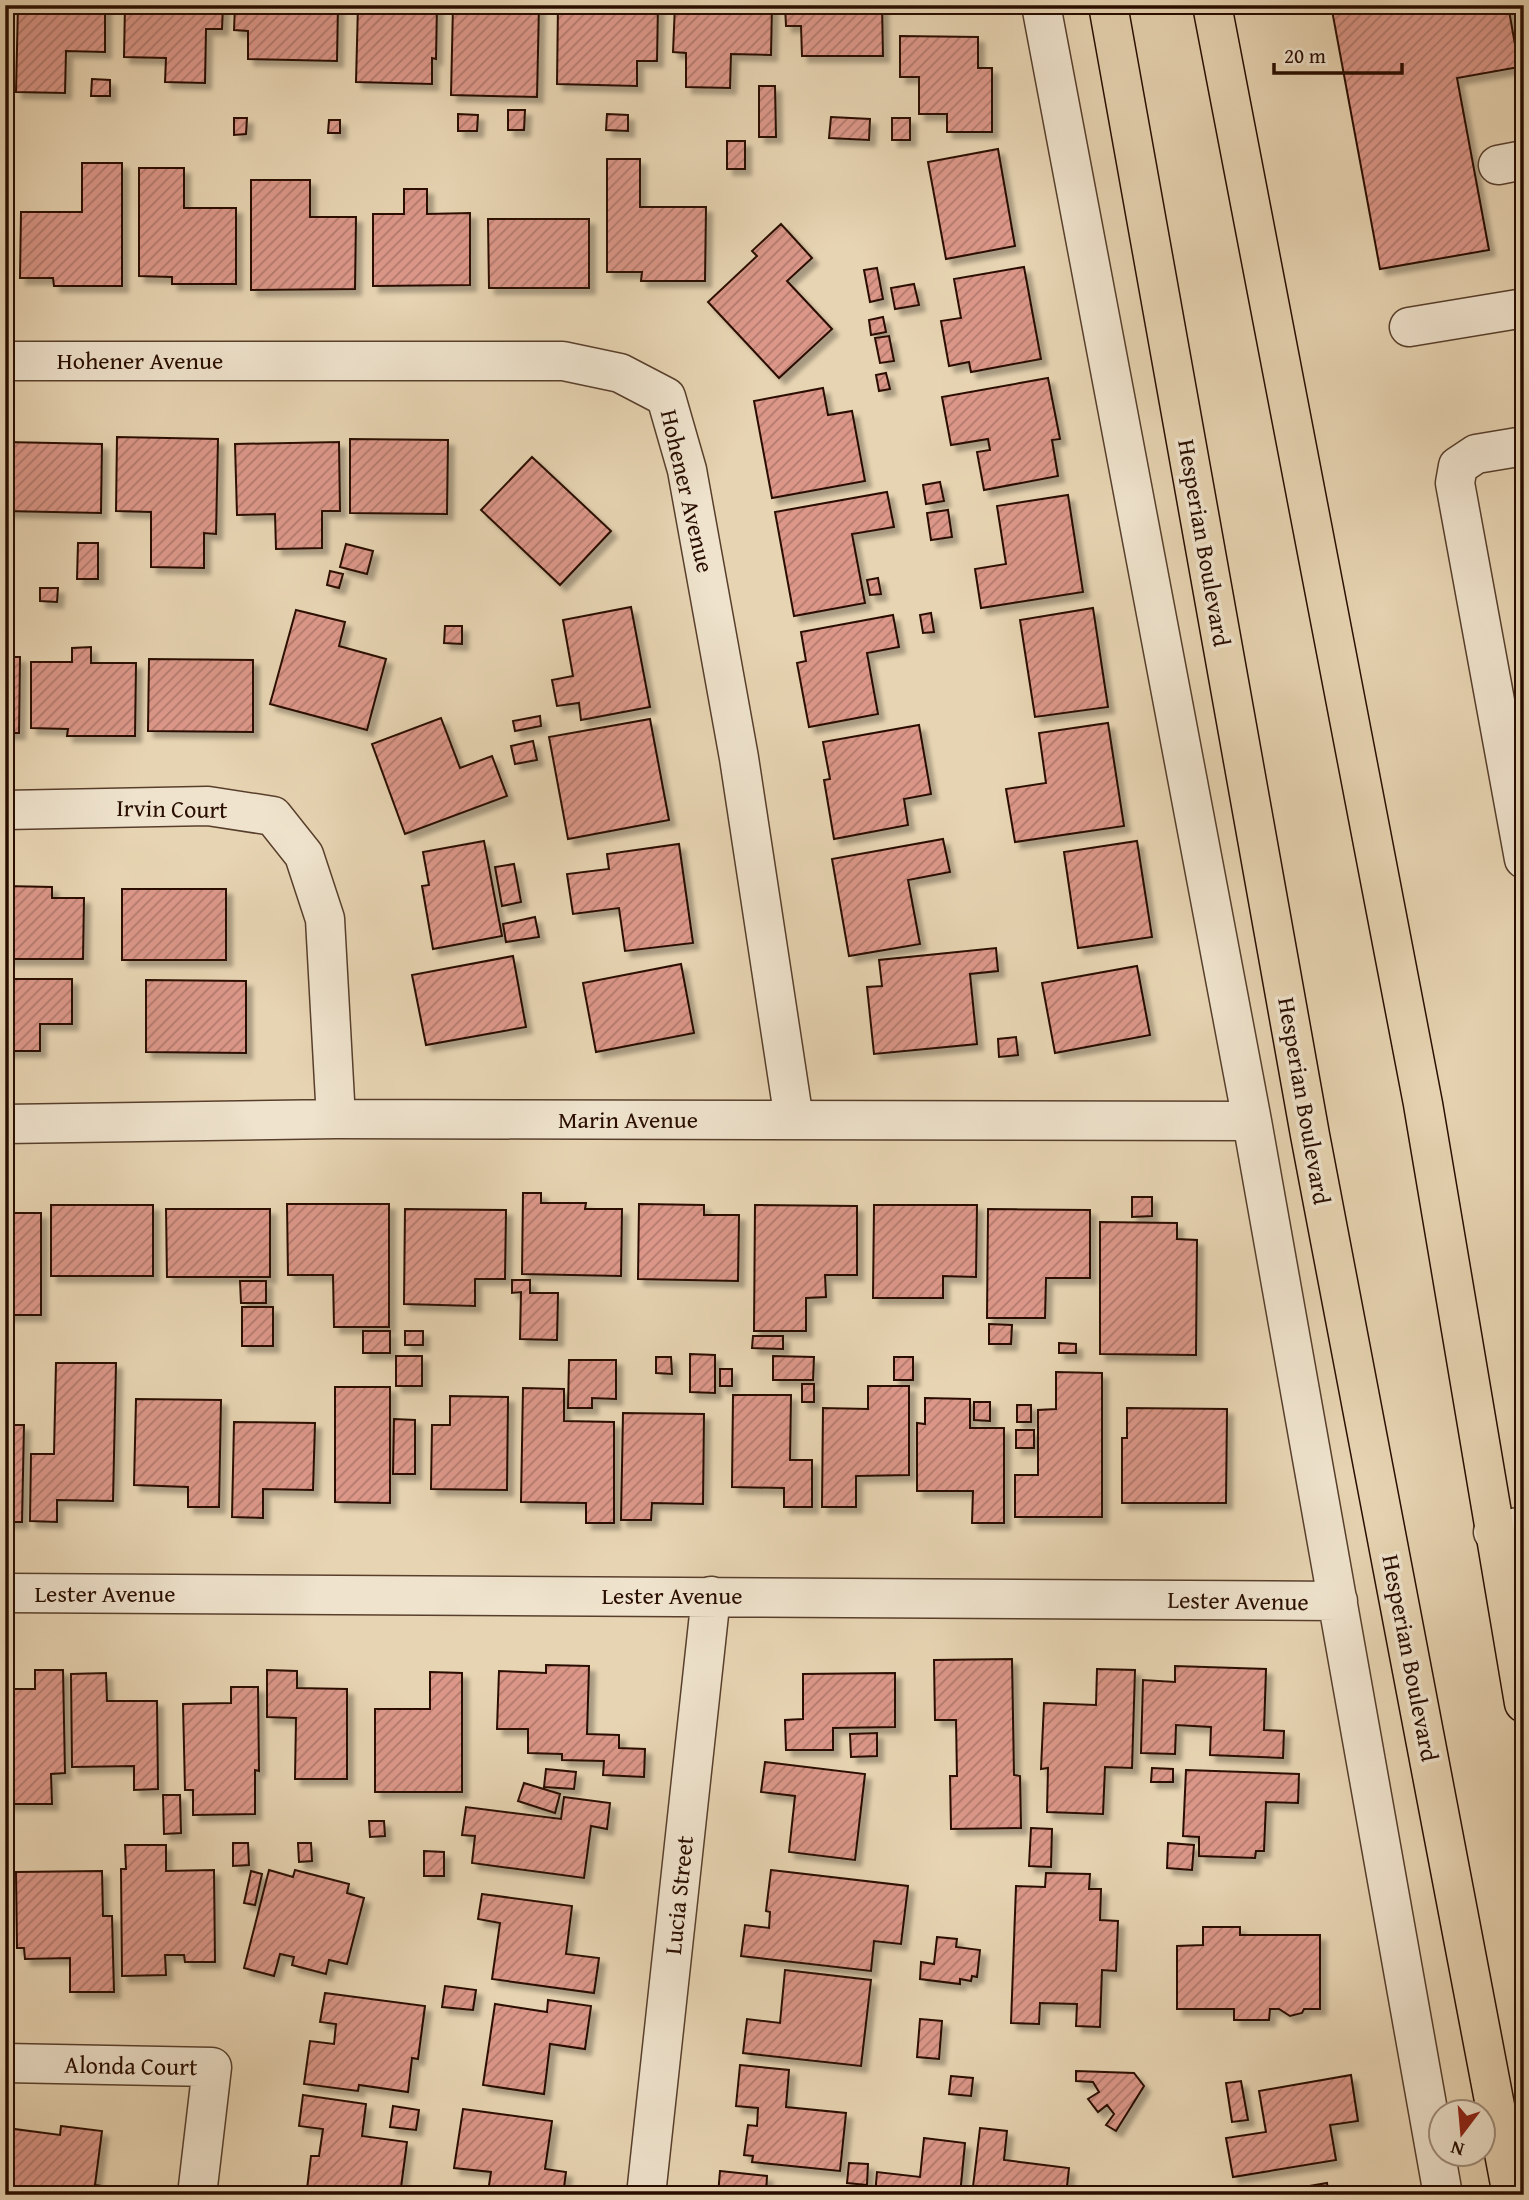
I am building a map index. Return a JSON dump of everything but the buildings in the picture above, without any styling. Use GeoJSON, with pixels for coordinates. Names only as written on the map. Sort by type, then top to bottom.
{"type":"FeatureCollection","features":[{"type":"Feature","properties":{"kind":"main road","name":"Hesperian Boulevard"},"geometry":{"type":"LineString","coordinates":[[1108,5],[1310,1135],[1512,2195]]}},
{"type":"Feature","properties":{"kind":"main road"},"geometry":{"type":"LineString","coordinates":[[1212,5],[1423,1104],[1509,1529],[1524,1703]]}},
{"type":"Feature","properties":{"kind":"street"},"geometry":{"type":"LineString","coordinates":[[1041,5],[1252,1121],[1443,2195]]}},
{"type":"Feature","properties":{"kind":"street"},"geometry":{"type":"LineString","coordinates":[[1409,327],[1524,308]]}},
{"type":"Feature","properties":{"kind":"street","name":"Hohener Avenue"},"geometry":{"type":"LineString","coordinates":[[5,361],[563,361],[620,373],[666,397],[687,470],[739,758],[794,1120]]}},
{"type":"Feature","properties":{"kind":"street"},"geometry":{"type":"LineString","coordinates":[[1524,446],[1476,454],[1458,466],[1455,483],[1524,859]]}},
{"type":"Feature","properties":{"kind":"street","name":"Irvin Court"},"geometry":{"type":"LineString","coordinates":[[5,810],[208,806],[273,816],[304,855],[325,919],[336,1119]]}},
{"type":"Feature","properties":{"kind":"street","name":"Marin Avenue"},"geometry":{"type":"LineString","coordinates":[[5,1124],[336,1119],[1252,1121]]}},
{"type":"Feature","properties":{"kind":"street","name":"Lester Avenue"},"geometry":{"type":"LineString","coordinates":[[5,1593],[1338,1601]]}},
{"type":"Feature","properties":{"kind":"street","name":"Lucia Street"},"geometry":{"type":"LineString","coordinates":[[646,2195],[711,1596]]}},
{"type":"Feature","properties":{"kind":"street","name":"Alonda Court"},"geometry":{"type":"LineString","coordinates":[[5,2063],[212,2067],[197,2195]]}}]}
